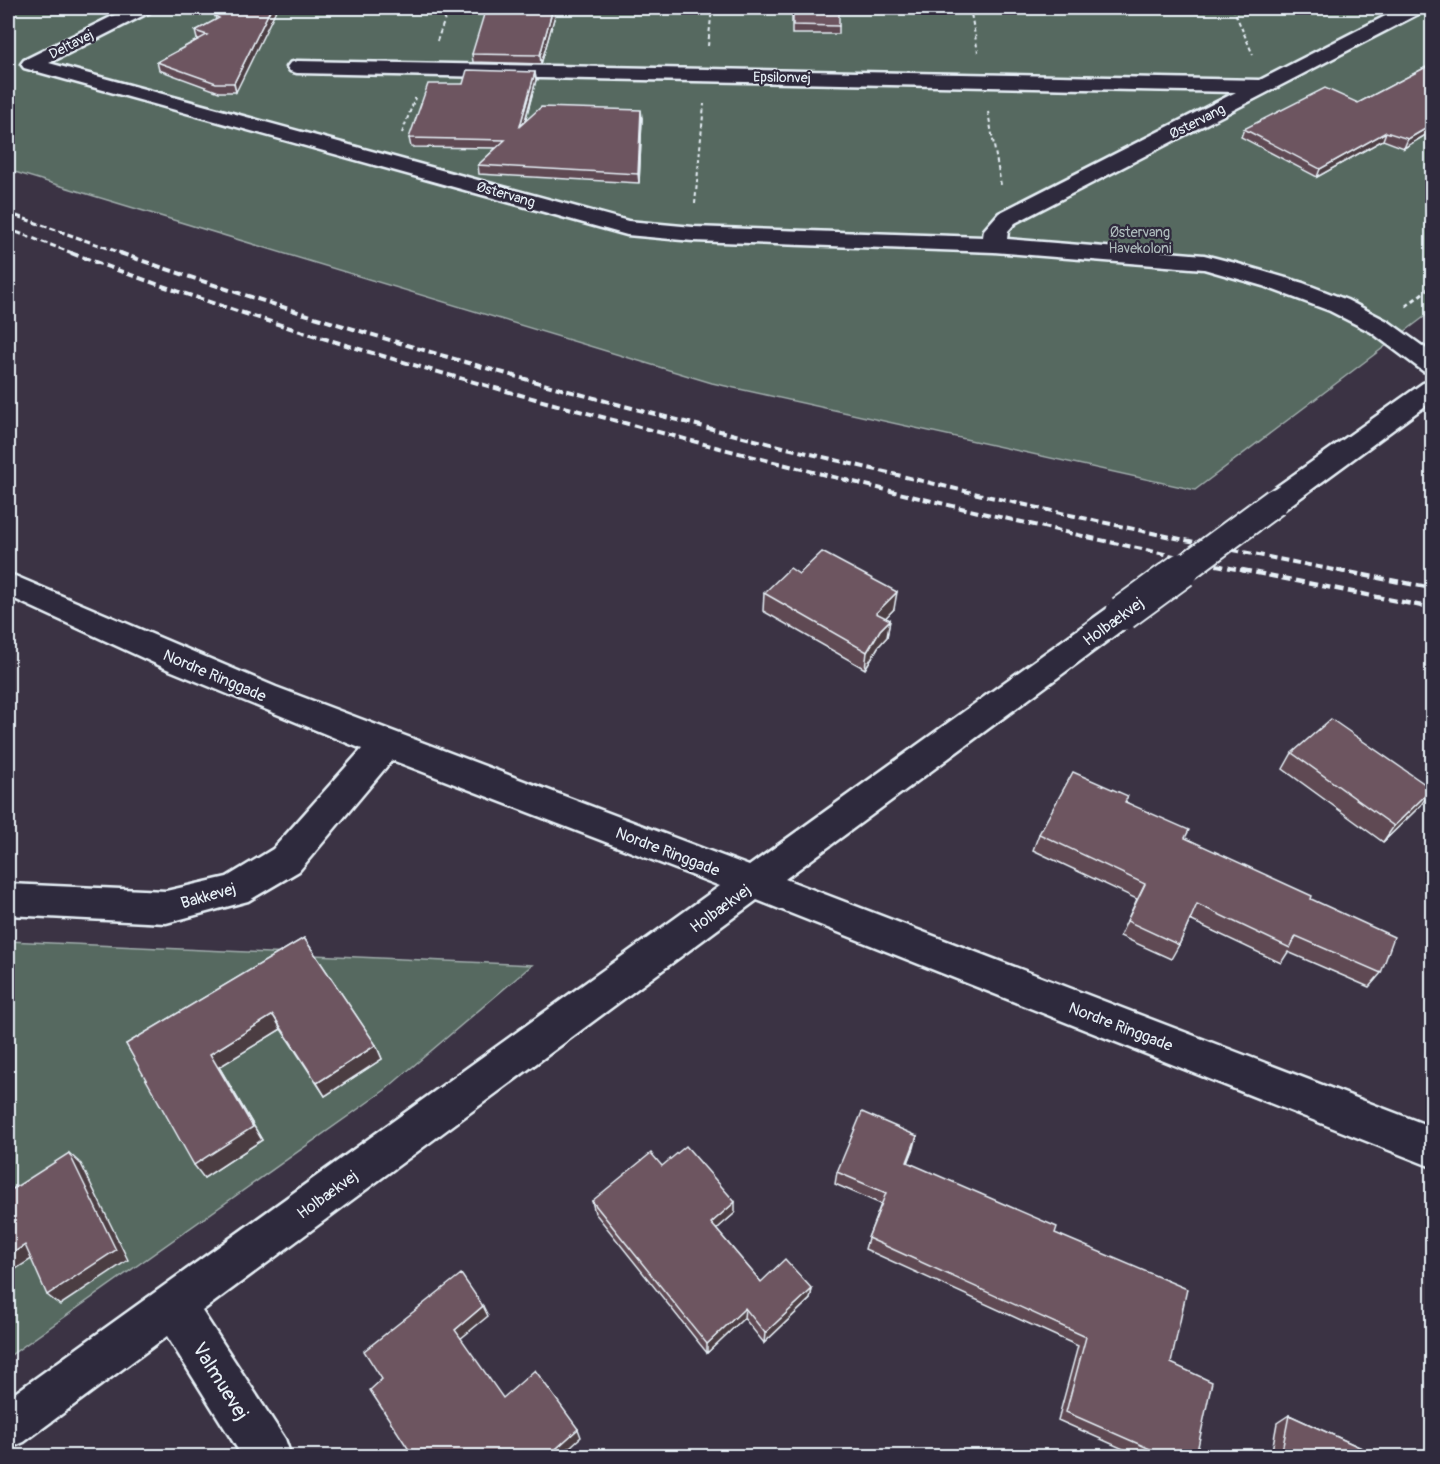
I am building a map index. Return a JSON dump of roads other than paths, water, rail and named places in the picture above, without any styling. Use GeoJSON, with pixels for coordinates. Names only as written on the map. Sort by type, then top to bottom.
{"type":"FeatureCollection","features":[{"type":"Feature","properties":{"kind":"street","name":"Deltavej"},"geometry":{"type":"LineString","coordinates":[[31,63],[142,8]]}},
{"type":"Feature","properties":{"kind":"street","name":"Østervang"},"geometry":{"type":"LineString","coordinates":[[994,245],[996,230],[1007,218],[1415,8]]}},
{"type":"Feature","properties":{"kind":"street","name":"Østervang"},"geometry":{"type":"LineString","coordinates":[[31,63],[627,228],[693,234],[994,245],[1204,262],[1237,270],[1318,297],[1380,327],[1432,365]]}},
{"type":"Feature","properties":{"kind":"street","name":"Epsilonvej"},"geometry":{"type":"LineString","coordinates":[[297,67],[1266,86]]}},
{"type":"Feature","properties":{"kind":"street","name":"Holbækvej"},"geometry":{"type":"LineString","coordinates":[[8,1426],[1432,389]]}},
{"type":"Feature","properties":{"kind":"street","name":"Nordre Ringgade"},"geometry":{"type":"LineString","coordinates":[[8,584],[75,616],[385,745],[755,884],[1432,1147]]}},
{"type":"Feature","properties":{"kind":"street","name":"Bakkevej"},"geometry":{"type":"LineString","coordinates":[[8,900],[166,907],[235,890],[286,860],[385,745]]}},
{"type":"Feature","properties":{"kind":"street","name":"Valmuevej"},"geometry":{"type":"LineString","coordinates":[[174,1305],[268,1456]]}},
{"type":"Feature","properties":{"kind":"railway"},"geometry":{"type":"LineString","coordinates":[[8,213],[124,254]]}},
{"type":"Feature","properties":{"kind":"railway"},"geometry":{"type":"LineString","coordinates":[[8,229],[75,254]]}},
{"type":"Feature","properties":{"kind":"railway"},"geometry":{"type":"LineString","coordinates":[[71,253],[273,323],[548,402],[932,501],[1250,572]]}},
{"type":"Feature","properties":{"kind":"railway"},"geometry":{"type":"LineString","coordinates":[[120,253],[360,331],[685,422],[1055,512],[1345,572]]}},
{"type":"Feature","properties":{"kind":"railway"},"geometry":{"type":"LineString","coordinates":[[1242,570],[1432,608]]}},
{"type":"Feature","properties":{"kind":"railway"},"geometry":{"type":"LineString","coordinates":[[1337,570],[1432,588]]}},
{"type":"Feature","properties":{"kind":"park label","name":"Østervang Havekoloni"},"geometry":{"type":"Point","coordinates":[1140,240]}}]}
